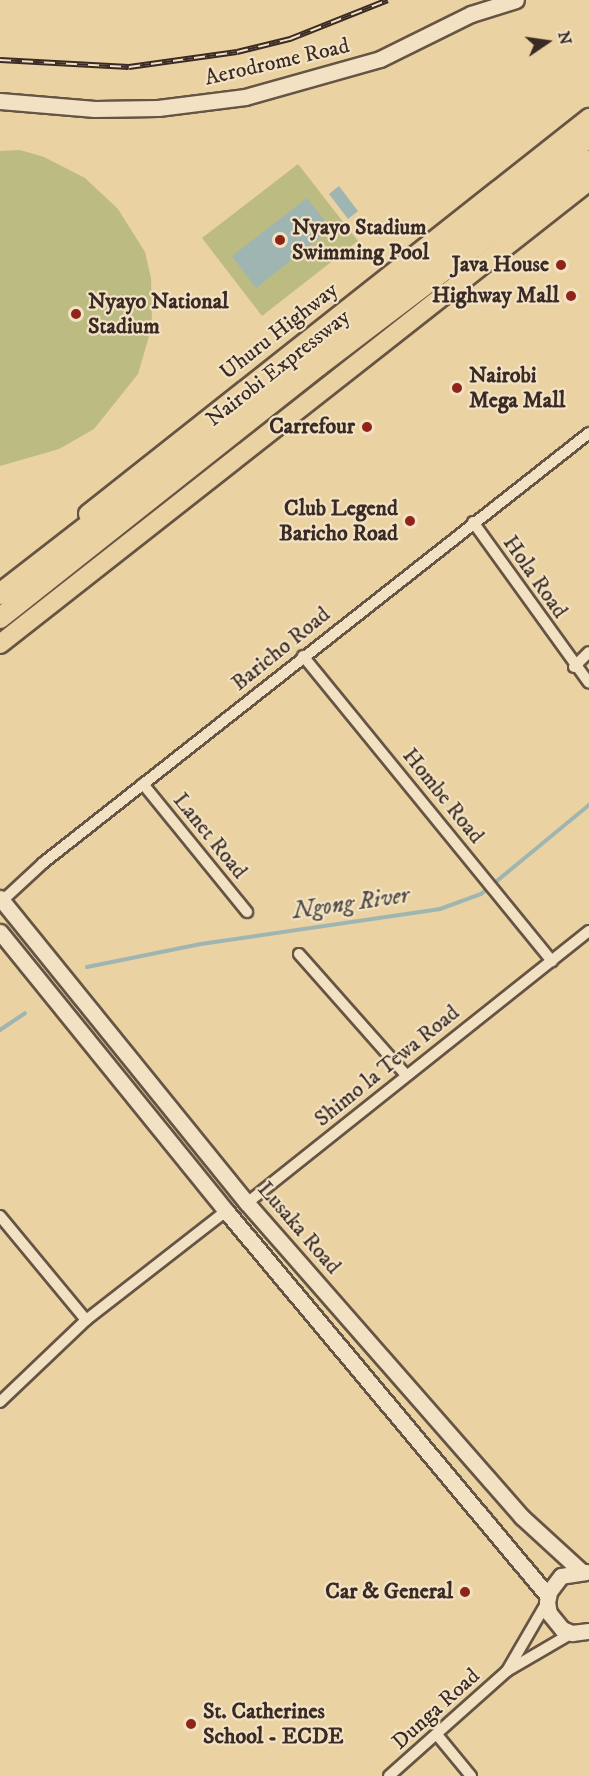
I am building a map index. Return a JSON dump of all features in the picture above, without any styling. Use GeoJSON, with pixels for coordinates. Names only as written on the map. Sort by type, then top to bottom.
{"type":"FeatureCollection","features":[{"type":"Feature","properties":{"kind":"highway","name":"Uhuru Highway"},"geometry":{"type":"LineString","coordinates":[[0,585],[589,118]]}},
{"type":"Feature","properties":{"kind":"highway","name":"Nairobi Expressway"},"geometry":{"type":"LineString","coordinates":[[0,594],[589,137]]}},
{"type":"Feature","properties":{"kind":"highway","name":"Nairobi Expressway"},"geometry":{"type":"LineString","coordinates":[[0,618],[318,366],[589,160]]}},
{"type":"Feature","properties":{"kind":"highway"},"geometry":{"type":"LineString","coordinates":[[0,644],[589,181]]}},
{"type":"Feature","properties":{"kind":"main road","name":"Aerodrome Road"},"geometry":{"type":"LineString","coordinates":[[0,101],[95,109],[158,108],[245,97],[380,59],[471,14],[516,0]]}},
{"type":"Feature","properties":{"kind":"main road","name":"Lusaka Road"},"geometry":{"type":"LineString","coordinates":[[1,900],[247,1203],[522,1517],[585,1572]]}},
{"type":"Feature","properties":{"kind":"main road","name":"Lusaka Road"},"geometry":{"type":"LineString","coordinates":[[0,932],[226,1210],[548,1599],[554,1622],[584,1632]]}},
{"type":"Feature","properties":{"kind":"main road"},"geometry":{"type":"LineString","coordinates":[[548,1599],[561,1576],[585,1572]]}},
{"type":"Feature","properties":{"kind":"street","name":"Baricho Road"},"geometry":{"type":"LineString","coordinates":[[1,900],[303,656],[589,433]]}},
{"type":"Feature","properties":{"kind":"street","name":"Hola Road"},"geometry":{"type":"LineString","coordinates":[[473,522],[574,667],[589,683]]}},
{"type":"Feature","properties":{"kind":"street"},"geometry":{"type":"LineString","coordinates":[[574,667],[589,652]]}},
{"type":"Feature","properties":{"kind":"street","name":"Hombe Road"},"geometry":{"type":"LineString","coordinates":[[303,656],[552,961]]}},
{"type":"Feature","properties":{"kind":"street","name":"Lanet Road"},"geometry":{"type":"LineString","coordinates":[[143,784],[248,912]]}},
{"type":"Feature","properties":{"kind":"street","name":"Shimo la Tewa Road"},"geometry":{"type":"LineString","coordinates":[[247,1203],[405,1074],[589,931]]}},
{"type":"Feature","properties":{"kind":"street"},"geometry":{"type":"LineString","coordinates":[[299,954],[405,1074]]}},
{"type":"Feature","properties":{"kind":"street"},"geometry":{"type":"LineString","coordinates":[[0,1402],[86,1320],[226,1210]]}},
{"type":"Feature","properties":{"kind":"street"},"geometry":{"type":"LineString","coordinates":[[0,1216],[86,1320]]}},
{"type":"Feature","properties":{"kind":"street","name":"Dunga Road"},"geometry":{"type":"LineString","coordinates":[[507,1671],[548,1599]]}},
{"type":"Feature","properties":{"kind":"street","name":"Dunga Road"},"geometry":{"type":"LineString","coordinates":[[389,1776],[438,1736],[507,1671],[584,1632]]}},
{"type":"Feature","properties":{"kind":"street"},"geometry":{"type":"LineString","coordinates":[[438,1736],[471,1776]]}},
{"type":"Feature","properties":{"kind":"shaded area","name":"Nyayo National Stadium"},"geometry":{"type":"Polygon","coordinates":[[[20,150],[44,157],[85,178],[118,209],[145,252],[151,278],[152,326],[138,374],[94,429],[59,449],[0,466],[0,151],[20,150]]]}},
{"type":"Feature","properties":{"kind":"shaded area","name":"Nyayo Stadium Swimming Pool"},"geometry":{"type":"Polygon","coordinates":[[[298,164],[358,241],[262,316],[202,238],[298,164]]]}},
{"type":"Feature","properties":{"kind":"water"},"geometry":{"type":"Polygon","coordinates":[[[339,186],[358,211],[348,219],[329,194],[339,186]]]}},
{"type":"Feature","properties":{"kind":"water"},"geometry":{"type":"Polygon","coordinates":[[[307,198],[331,229],[256,288],[232,256],[307,198]]]}},
{"type":"Feature","properties":{"kind":"waterway","name":"Ngong River"},"geometry":{"type":"LineString","coordinates":[[87,967],[201,944],[440,909],[481,894],[589,805]]}},
{"type":"Feature","properties":{"kind":"waterway","name":"Ngong River"},"geometry":{"type":"LineString","coordinates":[[0,1030],[25,1013]]}},
{"type":"Feature","properties":{"kind":"railway"},"geometry":{"type":"LineString","coordinates":[[0,60],[129,67],[237,52],[290,39],[388,0]]}},
{"type":"Feature","properties":{"kind":"place","name":"Nyayo Stadium Swimming Pool"},"geometry":{"type":"Point","coordinates":[280,240]}},
{"type":"Feature","properties":{"kind":"place","name":"Java House"},"geometry":{"type":"Point","coordinates":[561,265]}},
{"type":"Feature","properties":{"kind":"place","name":"Highway Mall"},"geometry":{"type":"Point","coordinates":[571,296]}},
{"type":"Feature","properties":{"kind":"place","name":"Nyayo National Stadium"},"geometry":{"type":"Point","coordinates":[76,314]}},
{"type":"Feature","properties":{"kind":"place","name":"Nairobi Mega Mall"},"geometry":{"type":"Point","coordinates":[457,388]}},
{"type":"Feature","properties":{"kind":"place","name":"Carrefour"},"geometry":{"type":"Point","coordinates":[367,427]}},
{"type":"Feature","properties":{"kind":"place","name":"Club Legend Baricho Road"},"geometry":{"type":"Point","coordinates":[410,521]}},
{"type":"Feature","properties":{"kind":"place","name":"Car & General"},"geometry":{"type":"Point","coordinates":[465,1592]}},
{"type":"Feature","properties":{"kind":"place","name":"St. Catherines School - ECDE"},"geometry":{"type":"Point","coordinates":[191,1724]}}]}
